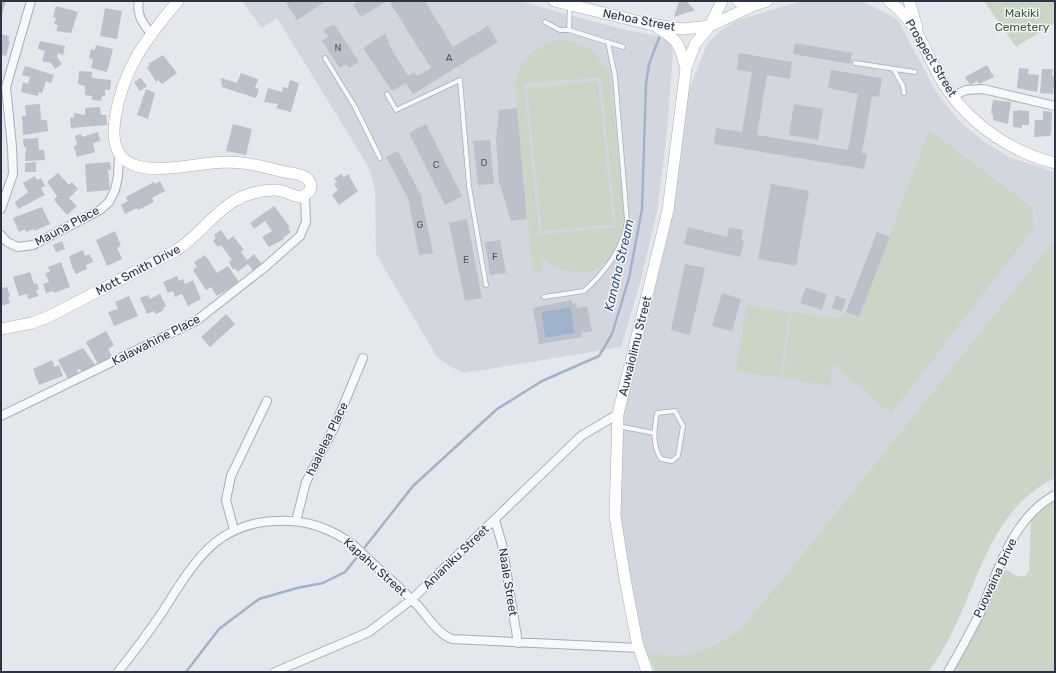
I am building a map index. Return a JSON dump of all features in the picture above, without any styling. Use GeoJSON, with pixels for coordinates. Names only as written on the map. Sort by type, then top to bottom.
{"type":"FeatureCollection","features":[{"type":"Feature","properties":{"kind":"street"},"geometry":{"type":"LineString","coordinates":[[1,209],[13,174],[6,87],[31,1]]}},
{"type":"Feature","properties":{"kind":"street"},"geometry":{"type":"LineString","coordinates":[[139,1],[138,12],[140,18],[151,34]]}},
{"type":"Feature","properties":{"kind":"street"},"geometry":{"type":"LineString","coordinates":[[178,1],[151,34],[132,63],[119,97],[113,133],[114,144],[118,154],[134,166],[147,169],[226,162],[255,164],[305,176],[311,184],[310,191],[305,196]]}},
{"type":"Feature","properties":{"kind":"street","name":"Nehoa Street"},"geometry":{"type":"LineString","coordinates":[[554,1],[649,24],[683,29],[710,26],[752,6],[767,1]]}},
{"type":"Feature","properties":{"kind":"street"},"geometry":{"type":"LineString","coordinates":[[710,26],[722,1]]}},
{"type":"Feature","properties":{"kind":"street"},"geometry":{"type":"LineString","coordinates":[[738,1],[752,6]]}},
{"type":"Feature","properties":{"kind":"street","name":"Prospect Street"},"geometry":{"type":"LineString","coordinates":[[889,1],[905,15],[919,33],[939,77],[953,96],[977,122],[999,139],[1023,152],[1055,164]]}},
{"type":"Feature","properties":{"kind":"street"},"geometry":{"type":"LineString","coordinates":[[909,1],[919,33]]}},
{"type":"Feature","properties":{"kind":"street"},"geometry":{"type":"LineString","coordinates":[[649,24],[674,38],[680,47],[686,68]]}},
{"type":"Feature","properties":{"kind":"street","name":"Auwaiolimu Street"},"geometry":{"type":"LineString","coordinates":[[647,672],[639,648],[624,579],[615,516],[618,414],[668,210],[686,68],[695,44],[710,26]]}},
{"type":"Feature","properties":{"kind":"street"},"geometry":{"type":"LineString","coordinates":[[953,96],[966,90],[983,89],[1055,106]]}},
{"type":"Feature","properties":{"kind":"street","name":"Mauna Place"},"geometry":{"type":"LineString","coordinates":[[1,235],[7,242],[18,247],[33,245],[100,210],[109,202],[115,190],[118,176],[118,154]]}},
{"type":"Feature","properties":{"kind":"street","name":"Mott Smith Drive"},"geometry":{"type":"LineString","coordinates":[[1,329],[32,323],[50,316],[177,250],[189,241],[216,213],[240,198],[274,190],[283,191],[299,197],[305,196]]}},
{"type":"Feature","properties":{"kind":"street","name":"Kalawahine Place"},"geometry":{"type":"LineString","coordinates":[[1,416],[196,321],[265,267],[300,236],[306,222],[305,196]]}},
{"type":"Feature","properties":{"kind":"street","name":"haalelea Place"},"geometry":{"type":"LineString","coordinates":[[296,521],[306,482],[334,428],[363,358]]}},
{"type":"Feature","properties":{"kind":"street"},"geometry":{"type":"LineString","coordinates":[[234,530],[226,500],[231,476],[268,401]]}},
{"type":"Feature","properties":{"kind":"street","name":"Anianiku Street"},"geometry":{"type":"LineString","coordinates":[[275,672],[370,632],[411,600],[581,436],[618,414]]}},
{"type":"Feature","properties":{"kind":"street","name":"Puowaina Drive"},"geometry":{"type":"LineString","coordinates":[[948,672],[969,635],[1018,529],[1031,513],[1055,495]]}},
{"type":"Feature","properties":{"kind":"street","name":"Naale Street"},"geometry":{"type":"LineString","coordinates":[[494,520],[502,544],[518,644]]}},
{"type":"Feature","properties":{"kind":"street","name":"Kapahu Street"},"geometry":{"type":"LineString","coordinates":[[118,672],[138,646],[198,558],[212,544],[234,530],[267,522],[296,521],[334,533],[352,544],[411,600],[441,632],[450,639],[518,644],[639,648]]}},
{"type":"Feature","properties":{"kind":"lane"},"geometry":{"type":"LineString","coordinates":[[569,30],[570,6]]}},
{"type":"Feature","properties":{"kind":"lane"},"geometry":{"type":"LineString","coordinates":[[545,22],[560,30],[569,30],[623,46]]}},
{"type":"Feature","properties":{"kind":"lane"},"geometry":{"type":"LineString","coordinates":[[544,297],[584,290],[616,252],[625,235],[626,213],[615,76],[608,42]]}},
{"type":"Feature","properties":{"kind":"lane"},"geometry":{"type":"LineString","coordinates":[[325,58],[356,107],[380,158]]}},
{"type":"Feature","properties":{"kind":"lane"},"geometry":{"type":"LineString","coordinates":[[855,63],[914,72]]}},
{"type":"Feature","properties":{"kind":"lane"},"geometry":{"type":"LineString","coordinates":[[894,70],[904,86],[904,93]]}},
{"type":"Feature","properties":{"kind":"lane"},"geometry":{"type":"LineString","coordinates":[[387,94],[396,110],[460,80],[469,186],[486,285]]}},
{"type":"Feature","properties":{"kind":"lane"},"geometry":{"type":"LineString","coordinates":[[675,411],[683,426],[678,456],[672,461],[661,458],[657,452],[654,433],[657,413],[675,411]]}},
{"type":"Feature","properties":{"kind":"lane"},"geometry":{"type":"LineString","coordinates":[[618,426],[654,433]]}},
{"type":"Feature","properties":{"kind":"shaded area"},"geometry":{"type":"Polygon","coordinates":[[[242,1],[519,1],[625,30],[664,37],[670,43],[673,51],[667,132],[657,211],[641,279],[621,347],[464,373],[448,365],[437,357],[376,254],[375,188],[368,166],[277,18],[262,28],[242,1]]]}},
{"type":"Feature","properties":{"kind":"shaded area"},"geometry":{"type":"Polygon","coordinates":[[[802,1],[863,1],[898,20],[935,90],[958,120],[983,141],[1009,157],[1055,172],[1055,239],[779,583],[737,632],[715,644],[688,655],[648,654],[639,648],[615,516],[618,414],[640,341],[684,102],[707,44],[721,30],[738,20],[802,1]]]}},
{"type":"Feature","properties":{"kind":"green space","name":"Makiki Cemetery"},"geometry":{"type":"Polygon","coordinates":[[[984,1],[1055,1],[1055,23],[1016,47],[984,1]]]}},
{"type":"Feature","properties":{"kind":"green space"},"geometry":{"type":"Polygon","coordinates":[[[557,40],[583,45],[595,53],[610,75],[625,222],[620,239],[613,254],[598,268],[578,272],[568,271],[558,268],[541,257],[542,271],[533,272],[515,84],[520,67],[528,55],[540,47],[557,40]],[[601,77],[524,84],[539,235],[616,227],[601,77]]]}},
{"type":"Feature","properties":{"kind":"green space"},"geometry":{"type":"Polygon","coordinates":[[[598,81],[613,225],[542,231],[527,88],[598,81]]]}},
{"type":"Feature","properties":{"kind":"green space"},"geometry":{"type":"Polygon","coordinates":[[[929,130],[1033,208],[1032,220],[1034,228],[891,414],[833,364],[830,386],[782,378],[792,312],[840,319],[846,312],[859,317],[929,130]]]}},
{"type":"Feature","properties":{"kind":"green space"},"geometry":{"type":"Polygon","coordinates":[[[1055,239],[1055,478],[1029,494],[1010,515],[994,539],[958,621],[928,672],[655,672],[648,654],[688,655],[715,644],[737,632],[779,583],[1055,239]]]}},
{"type":"Feature","properties":{"kind":"green space"},"geometry":{"type":"Polygon","coordinates":[[[746,305],[789,312],[780,378],[736,371],[746,305]]]}},
{"type":"Feature","properties":{"kind":"green space"},"geometry":{"type":"Polygon","coordinates":[[[1055,498],[1055,672],[949,672],[999,571],[1006,570],[1017,576],[1025,576],[1029,571],[1031,515],[1055,498]]]}},
{"type":"Feature","properties":{"kind":"water"},"geometry":{"type":"Polygon","coordinates":[[[571,307],[575,333],[545,338],[541,312],[571,307]]]}},
{"type":"Feature","properties":{"kind":"building"},"geometry":{"type":"Polygon","coordinates":[[[1,1],[6,1],[1,18],[1,1]]]}},
{"type":"Feature","properties":{"kind":"building"},"geometry":{"type":"Polygon","coordinates":[[[285,1],[326,1],[297,20],[285,1]]]}},
{"type":"Feature","properties":{"kind":"building"},"geometry":{"type":"Polygon","coordinates":[[[359,1],[387,1],[361,17],[353,5],[359,1]]]}},
{"type":"Feature","properties":{"kind":"building"},"geometry":{"type":"Polygon","coordinates":[[[389,1],[425,1],[453,47],[488,26],[498,42],[413,94],[406,83],[392,91],[363,48],[376,39],[385,34],[389,41],[387,42],[408,76],[414,72],[417,76],[431,68],[389,1]]]}},
{"type":"Feature","properties":{"kind":"building"},"geometry":{"type":"Polygon","coordinates":[[[679,1],[686,1],[695,10],[674,17],[679,1]]]}},
{"type":"Feature","properties":{"kind":"building"},"geometry":{"type":"Polygon","coordinates":[[[56,6],[78,12],[71,33],[56,31],[58,25],[54,24],[56,18],[53,17],[56,6]]]}},
{"type":"Feature","properties":{"kind":"building"},"geometry":{"type":"Polygon","coordinates":[[[105,8],[122,11],[117,39],[100,36],[105,8]]]}},
{"type":"Feature","properties":{"kind":"building"},"geometry":{"type":"Polygon","coordinates":[[[334,24],[359,62],[349,68],[346,64],[340,68],[322,41],[328,37],[324,30],[334,24]]]}},
{"type":"Feature","properties":{"kind":"building"},"geometry":{"type":"Polygon","coordinates":[[[1,34],[9,36],[8,41],[10,41],[6,56],[1,55],[1,34]]]}},
{"type":"Feature","properties":{"kind":"building"},"geometry":{"type":"Polygon","coordinates":[[[40,41],[65,46],[63,55],[58,53],[57,57],[62,64],[55,69],[51,63],[42,61],[45,51],[38,49],[40,41]]]}},
{"type":"Feature","properties":{"kind":"building"},"geometry":{"type":"Polygon","coordinates":[[[795,43],[852,53],[850,64],[793,54],[795,43]]]}},
{"type":"Feature","properties":{"kind":"building"},"geometry":{"type":"Polygon","coordinates":[[[96,45],[113,49],[107,72],[91,68],[93,59],[89,58],[91,49],[95,50],[96,45]]]}},
{"type":"Feature","properties":{"kind":"building"},"geometry":{"type":"Polygon","coordinates":[[[739,53],[792,62],[790,79],[767,75],[757,135],[848,150],[858,94],[828,88],[831,70],[882,78],[879,97],[872,96],[862,153],[867,154],[864,169],[714,144],[716,128],[742,132],[752,72],[737,70],[739,53]]]}},
{"type":"Feature","properties":{"kind":"building"},"geometry":{"type":"Polygon","coordinates":[[[163,55],[177,73],[162,84],[158,80],[156,82],[147,67],[150,66],[148,64],[163,55]]]}},
{"type":"Feature","properties":{"kind":"building"},"geometry":{"type":"Polygon","coordinates":[[[987,65],[994,77],[979,84],[977,81],[970,85],[965,77],[987,65]]]}},
{"type":"Feature","properties":{"kind":"building"},"geometry":{"type":"Polygon","coordinates":[[[25,66],[54,75],[51,83],[46,81],[42,93],[39,92],[38,96],[21,92],[23,82],[28,84],[30,77],[22,75],[25,66]]]}},
{"type":"Feature","properties":{"kind":"building"},"geometry":{"type":"Polygon","coordinates":[[[1019,68],[1029,69],[1028,74],[1039,75],[1037,92],[1017,88],[1019,68]]]}},
{"type":"Feature","properties":{"kind":"building"},"geometry":{"type":"Polygon","coordinates":[[[1042,69],[1053,69],[1052,76],[1055,76],[1053,94],[1040,93],[1042,69]]]}},
{"type":"Feature","properties":{"kind":"building"},"geometry":{"type":"Polygon","coordinates":[[[79,71],[92,72],[92,78],[111,80],[110,90],[105,90],[105,96],[102,96],[101,101],[92,100],[92,96],[85,95],[85,86],[78,84],[79,71]]]}},
{"type":"Feature","properties":{"kind":"building"},"geometry":{"type":"Polygon","coordinates":[[[241,73],[258,79],[255,88],[259,89],[256,98],[222,87],[221,78],[237,83],[241,73]]]}},
{"type":"Feature","properties":{"kind":"building"},"geometry":{"type":"Polygon","coordinates":[[[141,78],[147,86],[140,91],[134,82],[141,78]]]}},
{"type":"Feature","properties":{"kind":"building"},"geometry":{"type":"Polygon","coordinates":[[[290,80],[299,83],[291,112],[276,108],[278,104],[264,102],[268,88],[282,92],[283,87],[288,88],[290,80]]]}},
{"type":"Feature","properties":{"kind":"building"},"geometry":{"type":"Polygon","coordinates":[[[146,89],[155,93],[148,119],[137,115],[146,89]]]}},
{"type":"Feature","properties":{"kind":"building"},"geometry":{"type":"Polygon","coordinates":[[[993,100],[1011,102],[1008,124],[993,120],[993,115],[991,113],[993,100]]]}},
{"type":"Feature","properties":{"kind":"building"},"geometry":{"type":"Polygon","coordinates":[[[40,104],[41,120],[47,120],[48,131],[23,135],[22,116],[26,116],[25,105],[40,104]]]}},
{"type":"Feature","properties":{"kind":"building"},"geometry":{"type":"Polygon","coordinates":[[[794,104],[823,109],[818,140],[789,135],[794,104]]]}},
{"type":"Feature","properties":{"kind":"building"},"geometry":{"type":"Polygon","coordinates":[[[100,107],[101,115],[106,115],[107,125],[71,128],[70,118],[74,117],[74,113],[85,115],[85,108],[100,107]]]}},
{"type":"Feature","properties":{"kind":"building"},"geometry":{"type":"Polygon","coordinates":[[[517,108],[527,219],[511,221],[499,182],[496,139],[499,110],[517,108]]]}},
{"type":"Feature","properties":{"kind":"building"},"geometry":{"type":"Polygon","coordinates":[[[1013,111],[1029,111],[1029,125],[1022,125],[1022,128],[1013,127],[1013,111]]]}},
{"type":"Feature","properties":{"kind":"building"},"geometry":{"type":"Polygon","coordinates":[[[1043,111],[1052,112],[1050,136],[1034,137],[1035,120],[1043,120],[1043,111]]]}},
{"type":"Feature","properties":{"kind":"building"},"geometry":{"type":"Polygon","coordinates":[[[233,124],[252,129],[246,155],[226,151],[233,124]]]}},
{"type":"Feature","properties":{"kind":"building"},"geometry":{"type":"Polygon","coordinates":[[[426,124],[462,196],[445,205],[409,133],[426,124]]]}},
{"type":"Feature","properties":{"kind":"building"},"geometry":{"type":"Polygon","coordinates":[[[98,132],[100,141],[93,143],[95,152],[77,157],[74,146],[77,145],[75,136],[81,134],[82,137],[98,132]]]}},
{"type":"Feature","properties":{"kind":"building"},"geometry":{"type":"Polygon","coordinates":[[[38,138],[39,150],[44,150],[45,160],[25,161],[26,147],[24,147],[23,139],[38,138]]]}},
{"type":"Feature","properties":{"kind":"building"},"geometry":{"type":"Polygon","coordinates":[[[490,140],[494,184],[478,185],[473,141],[490,140]]]}},
{"type":"Feature","properties":{"kind":"building"},"geometry":{"type":"Polygon","coordinates":[[[398,151],[421,196],[433,253],[419,255],[408,198],[386,157],[398,151]]]}},
{"type":"Feature","properties":{"kind":"building"},"geometry":{"type":"Polygon","coordinates":[[[36,162],[36,172],[25,172],[25,163],[36,162]]]}},
{"type":"Feature","properties":{"kind":"building"},"geometry":{"type":"Polygon","coordinates":[[[110,162],[111,170],[108,170],[110,190],[87,192],[85,164],[110,162]]]}},
{"type":"Feature","properties":{"kind":"building"},"geometry":{"type":"Polygon","coordinates":[[[58,173],[69,185],[72,182],[78,189],[69,198],[77,206],[67,215],[54,200],[57,196],[47,182],[58,173]]]}},
{"type":"Feature","properties":{"kind":"building"},"geometry":{"type":"Polygon","coordinates":[[[341,174],[344,177],[348,174],[358,191],[339,205],[332,195],[338,190],[334,184],[337,182],[334,179],[341,174]]]}},
{"type":"Feature","properties":{"kind":"building"},"geometry":{"type":"Polygon","coordinates":[[[35,176],[37,180],[41,178],[45,186],[41,188],[45,195],[18,209],[15,202],[28,192],[23,183],[35,176]]]}},
{"type":"Feature","properties":{"kind":"building"},"geometry":{"type":"Polygon","coordinates":[[[160,181],[165,191],[152,198],[154,202],[138,210],[137,208],[125,214],[121,205],[128,201],[126,197],[154,182],[155,184],[160,181]]]}},
{"type":"Feature","properties":{"kind":"building"},"geometry":{"type":"Polygon","coordinates":[[[771,184],[809,191],[796,266],[758,259],[771,184]]]}},
{"type":"Feature","properties":{"kind":"building"},"geometry":{"type":"Polygon","coordinates":[[[274,206],[290,227],[288,228],[291,232],[283,238],[284,239],[269,247],[262,237],[272,231],[265,221],[254,229],[250,223],[274,206]]]}},
{"type":"Feature","properties":{"kind":"building"},"geometry":{"type":"Polygon","coordinates":[[[42,207],[50,224],[34,231],[33,229],[26,232],[25,229],[19,232],[13,218],[42,207]]]}},
{"type":"Feature","properties":{"kind":"building"},"geometry":{"type":"Polygon","coordinates":[[[467,219],[482,298],[465,301],[449,223],[467,219]]]}},
{"type":"Feature","properties":{"kind":"building"},"geometry":{"type":"Polygon","coordinates":[[[688,227],[727,237],[729,227],[743,230],[741,240],[744,241],[740,257],[684,244],[688,227]]]}},
{"type":"Feature","properties":{"kind":"building"},"geometry":{"type":"Polygon","coordinates":[[[221,230],[228,240],[233,236],[244,250],[241,252],[247,260],[254,254],[262,264],[253,271],[248,264],[237,272],[235,268],[233,270],[229,262],[232,260],[221,245],[218,247],[213,241],[216,238],[214,235],[221,230]]]}},
{"type":"Feature","properties":{"kind":"building"},"geometry":{"type":"Polygon","coordinates":[[[115,231],[121,246],[117,248],[122,259],[107,266],[96,240],[115,231]]]}},
{"type":"Feature","properties":{"kind":"building"},"geometry":{"type":"Polygon","coordinates":[[[877,232],[890,237],[859,317],[846,312],[877,232]]]}},
{"type":"Feature","properties":{"kind":"building"},"geometry":{"type":"Polygon","coordinates":[[[500,240],[506,273],[490,275],[485,242],[500,240]]]}},
{"type":"Feature","properties":{"kind":"building"},"geometry":{"type":"Polygon","coordinates":[[[62,241],[65,249],[56,252],[53,245],[62,241]]]}},
{"type":"Feature","properties":{"kind":"building"},"geometry":{"type":"Polygon","coordinates":[[[83,250],[85,256],[90,254],[93,262],[86,265],[87,269],[76,274],[73,270],[69,256],[83,250]]]}},
{"type":"Feature","properties":{"kind":"building"},"geometry":{"type":"Polygon","coordinates":[[[205,255],[217,273],[228,266],[239,282],[217,296],[211,287],[206,290],[193,270],[197,267],[194,262],[205,255]]]}},
{"type":"Feature","properties":{"kind":"building"},"geometry":{"type":"Polygon","coordinates":[[[61,262],[70,287],[54,293],[53,291],[46,293],[43,284],[49,282],[45,273],[50,272],[48,267],[61,262]]]}},
{"type":"Feature","properties":{"kind":"building"},"geometry":{"type":"Polygon","coordinates":[[[685,264],[705,268],[690,335],[671,330],[685,264]]]}},
{"type":"Feature","properties":{"kind":"building"},"geometry":{"type":"Polygon","coordinates":[[[30,272],[34,284],[37,283],[39,289],[36,290],[38,296],[28,299],[27,294],[19,296],[13,277],[30,272]]]}},
{"type":"Feature","properties":{"kind":"building"},"geometry":{"type":"Polygon","coordinates":[[[177,276],[179,281],[183,279],[185,284],[193,280],[201,299],[188,306],[182,294],[175,297],[173,291],[168,293],[163,282],[177,276]]]}},
{"type":"Feature","properties":{"kind":"building"},"geometry":{"type":"Polygon","coordinates":[[[7,287],[10,296],[8,297],[10,303],[1,306],[1,288],[7,287]]]}},
{"type":"Feature","properties":{"kind":"building"},"geometry":{"type":"Polygon","coordinates":[[[806,287],[827,294],[822,310],[800,303],[806,287]]]}},
{"type":"Feature","properties":{"kind":"building"},"geometry":{"type":"Polygon","coordinates":[[[722,293],[741,299],[732,331],[712,326],[722,293]]]}},
{"type":"Feature","properties":{"kind":"building"},"geometry":{"type":"Polygon","coordinates":[[[160,294],[166,306],[163,308],[164,310],[156,314],[154,311],[147,314],[140,298],[148,295],[150,299],[160,294]]]}},
{"type":"Feature","properties":{"kind":"building"},"geometry":{"type":"Polygon","coordinates":[[[129,296],[138,316],[114,326],[108,312],[118,309],[115,302],[129,296]]]}},
{"type":"Feature","properties":{"kind":"building"},"geometry":{"type":"Polygon","coordinates":[[[836,296],[846,299],[842,311],[832,308],[836,296]]]}},
{"type":"Feature","properties":{"kind":"building"},"geometry":{"type":"Polygon","coordinates":[[[572,300],[572,304],[576,303],[577,308],[587,306],[592,331],[581,333],[582,337],[539,344],[533,308],[572,300]],[[571,307],[541,312],[545,338],[575,333],[571,307]]]}},
{"type":"Feature","properties":{"kind":"building"},"geometry":{"type":"Polygon","coordinates":[[[226,314],[235,324],[210,347],[201,337],[226,314]]]}},
{"type":"Feature","properties":{"kind":"building"},"geometry":{"type":"Polygon","coordinates":[[[106,331],[114,345],[108,349],[113,358],[99,366],[86,342],[106,331]]]}},
{"type":"Feature","properties":{"kind":"building"},"geometry":{"type":"Polygon","coordinates":[[[83,348],[95,365],[82,372],[80,369],[77,370],[79,373],[68,379],[58,360],[83,348]]]}},
{"type":"Feature","properties":{"kind":"building"},"geometry":{"type":"Polygon","coordinates":[[[52,360],[55,367],[59,365],[63,376],[39,385],[33,369],[52,360]]]}},
{"type":"Feature","properties":{"kind":"waterway","name":"Kanaha Stream"},"geometry":{"type":"LineString","coordinates":[[365,547],[413,486],[497,409],[542,381],[599,356],[612,334],[629,278],[642,209],[646,84],[649,64],[659,38]]}},
{"type":"Feature","properties":{"kind":"waterway","name":"Kanaha Stream"},"geometry":{"type":"LineString","coordinates":[[186,672],[219,629],[259,599],[297,588],[323,583],[345,572],[358,556]]}}]}
